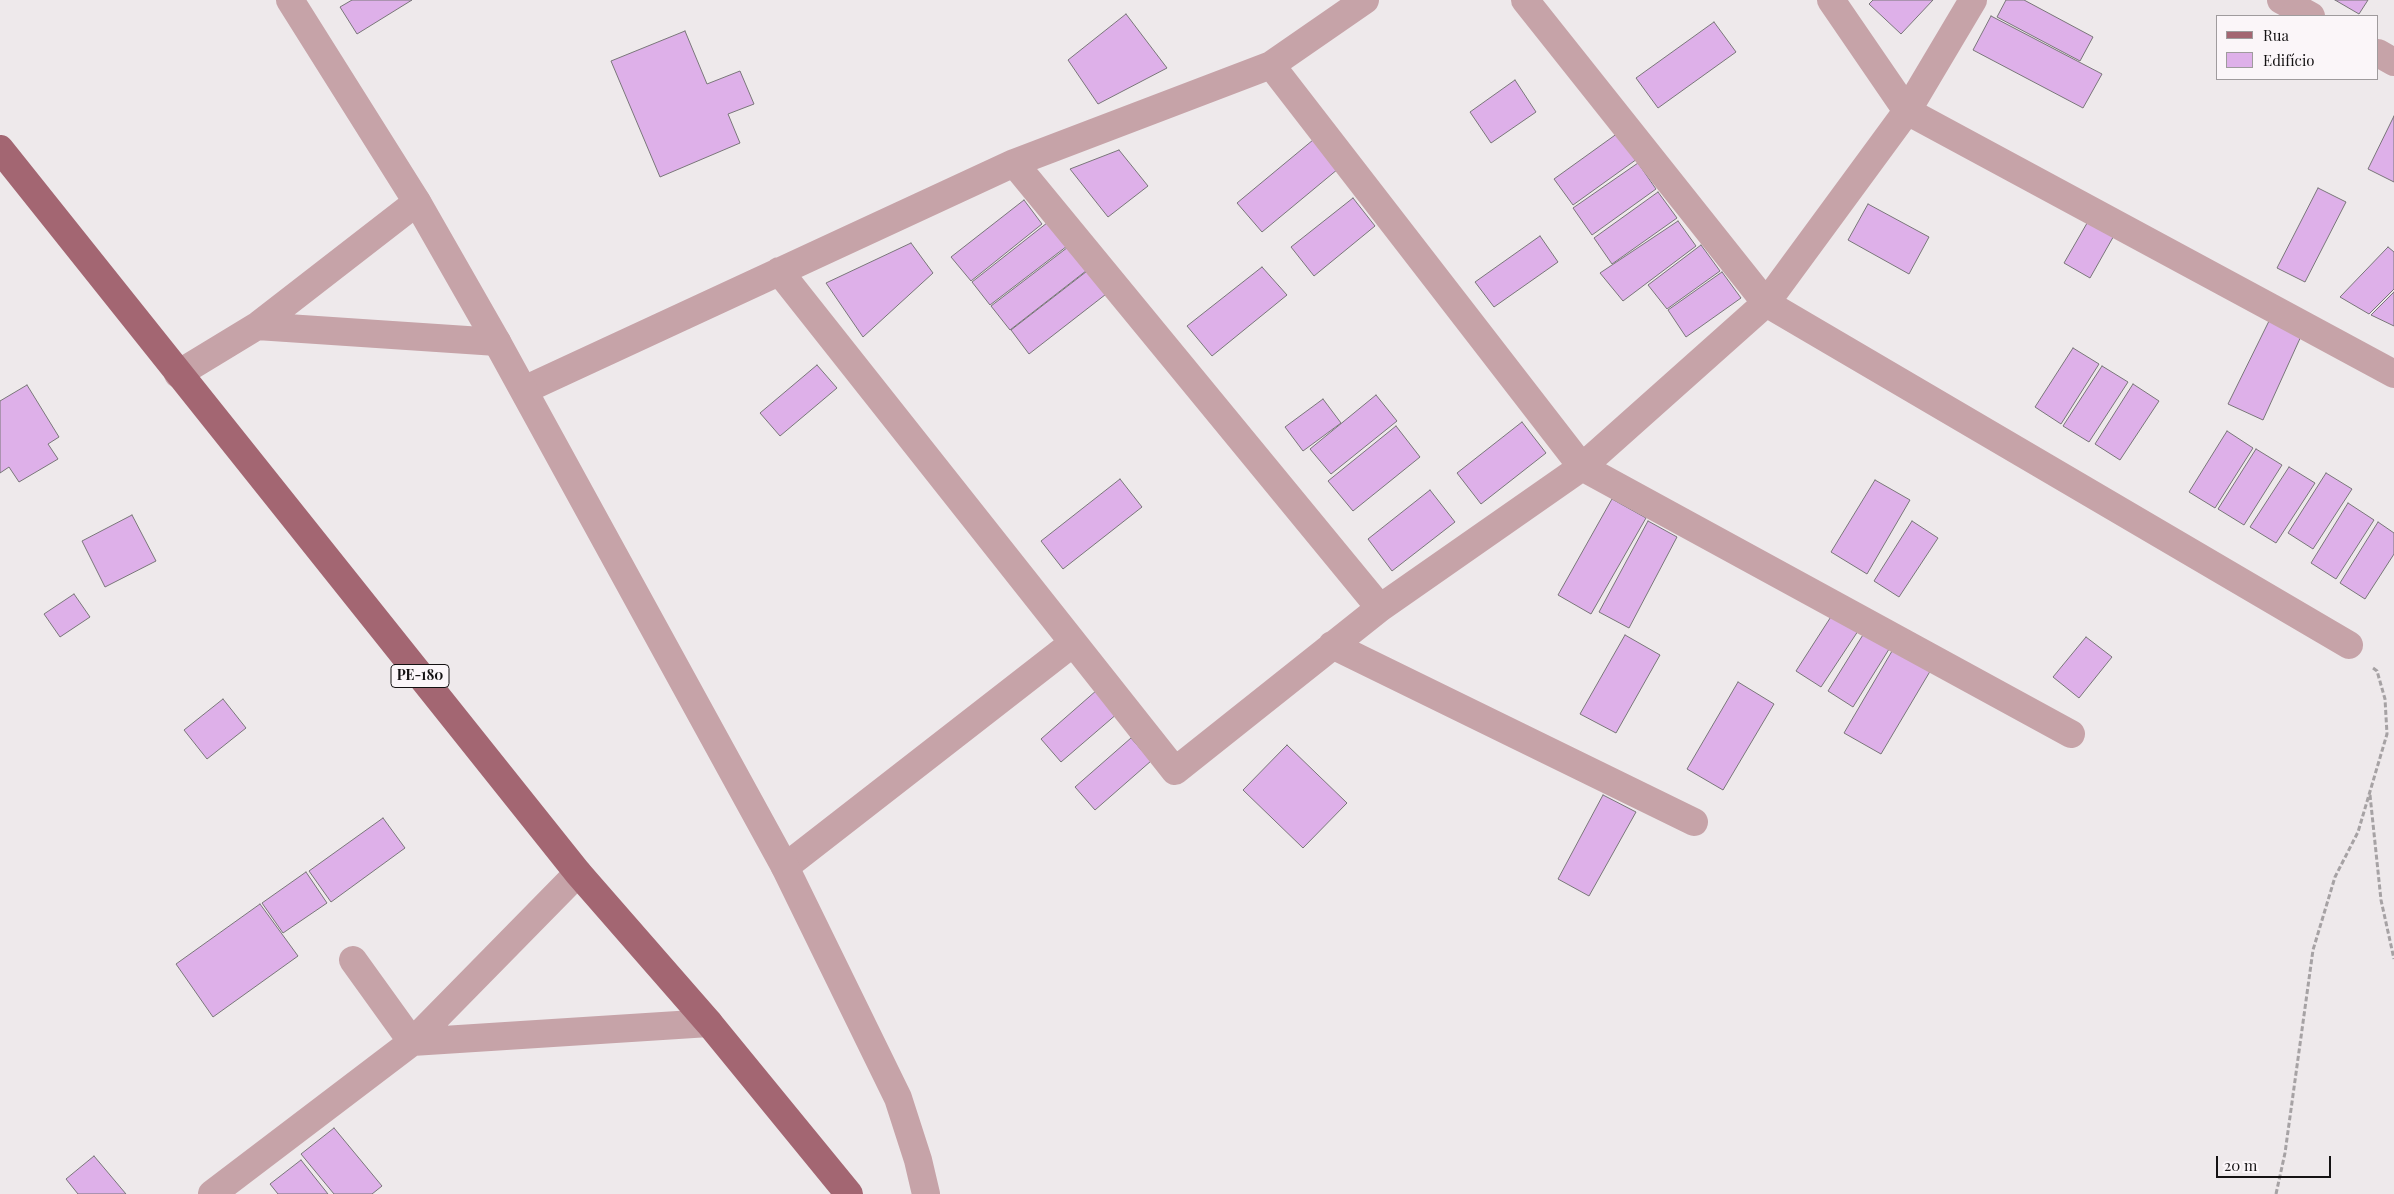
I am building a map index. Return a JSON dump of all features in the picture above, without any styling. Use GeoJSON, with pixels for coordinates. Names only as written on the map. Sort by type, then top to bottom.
{"type":"FeatureCollection","features":[{"type":"Feature","properties":{"kind":"main road","name":"PE-180"},"geometry":{"type":"LineString","coordinates":[[0,149],[578,873],[709,1023],[849,1194]]}},
{"type":"Feature","properties":{"kind":"street"},"geometry":{"type":"LineString","coordinates":[[290,0],[417,202],[497,342],[785,868],[898,1098],[918,1160],[926,1194]]}},
{"type":"Feature","properties":{"kind":"street"},"geometry":{"type":"LineString","coordinates":[[524,390],[1014,163],[1272,65],[1365,0]]}},
{"type":"Feature","properties":{"kind":"street"},"geometry":{"type":"LineString","coordinates":[[1525,0],[1766,303],[2349,645]]}},
{"type":"Feature","properties":{"kind":"street"},"geometry":{"type":"LineString","coordinates":[[1831,0],[1907,111],[2394,374]]}},
{"type":"Feature","properties":{"kind":"street"},"geometry":{"type":"LineString","coordinates":[[779,271],[1175,771],[1380,608],[1582,467],[1766,303],[1907,111],[1973,0]]}},
{"type":"Feature","properties":{"kind":"street"},"geometry":{"type":"LineString","coordinates":[[2281,0],[2309,15]]}},
{"type":"Feature","properties":{"kind":"street"},"geometry":{"type":"LineString","coordinates":[[2379,54],[2394,62]]}},
{"type":"Feature","properties":{"kind":"street"},"geometry":{"type":"LineString","coordinates":[[1272,65],[1582,467],[2071,734]]}},
{"type":"Feature","properties":{"kind":"street"},"geometry":{"type":"LineString","coordinates":[[1014,163],[1380,608]]}},
{"type":"Feature","properties":{"kind":"street"},"geometry":{"type":"LineString","coordinates":[[178,374],[257,326],[417,202]]}},
{"type":"Feature","properties":{"kind":"street"},"geometry":{"type":"LineString","coordinates":[[257,326],[497,342]]}},
{"type":"Feature","properties":{"kind":"street"},"geometry":{"type":"LineString","coordinates":[[785,868],[1073,643]]}},
{"type":"Feature","properties":{"kind":"street"},"geometry":{"type":"LineString","coordinates":[[1332,645],[1694,822]]}},
{"type":"Feature","properties":{"kind":"street"},"geometry":{"type":"LineString","coordinates":[[212,1194],[412,1042],[578,873]]}},
{"type":"Feature","properties":{"kind":"street"},"geometry":{"type":"LineString","coordinates":[[353,960],[412,1042]]}},
{"type":"Feature","properties":{"kind":"street"},"geometry":{"type":"LineString","coordinates":[[412,1042],[709,1023]]}},
{"type":"Feature","properties":{"kind":"path"},"geometry":{"type":"LineString","coordinates":[[2276,1194],[2286,1144],[2313,950],[2335,876],[2358,832],[2387,734],[2385,699],[2377,671],[2349,645]]}},
{"type":"Feature","properties":{"kind":"path"},"geometry":{"type":"LineString","coordinates":[[2370,791],[2381,900],[2394,959]]}},
{"type":"Feature","properties":{"kind":"building"},"geometry":{"type":"Polygon","coordinates":[[[352,0],[412,0],[357,34],[340,7],[352,0]]]}},
{"type":"Feature","properties":{"kind":"building"},"geometry":{"type":"Polygon","coordinates":[[[1873,0],[1933,0],[1901,34],[1869,4],[1873,0]]]}},
{"type":"Feature","properties":{"kind":"building"},"geometry":{"type":"Polygon","coordinates":[[[2006,0],[2024,0],[2093,37],[2080,61],[1997,17],[2006,0]]]}},
{"type":"Feature","properties":{"kind":"building"},"geometry":{"type":"Polygon","coordinates":[[[2335,0],[2368,0],[2359,14],[2335,0]]]}},
{"type":"Feature","properties":{"kind":"building"},"geometry":{"type":"Polygon","coordinates":[[[1126,14],[1167,68],[1098,104],[1068,60],[1126,14]]]}},
{"type":"Feature","properties":{"kind":"building"},"geometry":{"type":"Polygon","coordinates":[[[1991,16],[2102,74],[2083,108],[1973,50],[1991,16]]]}},
{"type":"Feature","properties":{"kind":"building"},"geometry":{"type":"Polygon","coordinates":[[[1714,22],[1736,52],[1658,108],[1636,78],[1714,22]]]}},
{"type":"Feature","properties":{"kind":"building"},"geometry":{"type":"Polygon","coordinates":[[[685,31],[707,84],[740,71],[754,104],[728,114],[740,143],[660,177],[611,61],[685,31]]]}},
{"type":"Feature","properties":{"kind":"building"},"geometry":{"type":"Polygon","coordinates":[[[1515,80],[1536,112],[1491,143],[1470,112],[1515,80]]]}},
{"type":"Feature","properties":{"kind":"building"},"geometry":{"type":"Polygon","coordinates":[[[2394,116],[2394,182],[2368,169],[2394,116]]]}},
{"type":"Feature","properties":{"kind":"building"},"geometry":{"type":"Polygon","coordinates":[[[1618,133],[1637,159],[1573,205],[1554,179],[1618,133]]]}},
{"type":"Feature","properties":{"kind":"building"},"geometry":{"type":"Polygon","coordinates":[[[1313,140],[1338,169],[1262,232],[1237,203],[1313,140]]]}},
{"type":"Feature","properties":{"kind":"building"},"geometry":{"type":"Polygon","coordinates":[[[1119,150],[1148,186],[1108,217],[1070,169],[1119,150]]]}},
{"type":"Feature","properties":{"kind":"building"},"geometry":{"type":"Polygon","coordinates":[[[1638,163],[1656,189],[1592,235],[1573,208],[1638,163]]]}},
{"type":"Feature","properties":{"kind":"building"},"geometry":{"type":"Polygon","coordinates":[[[2318,188],[2346,202],[2305,282],[2277,268],[2318,188]]]}},
{"type":"Feature","properties":{"kind":"building"},"geometry":{"type":"Polygon","coordinates":[[[1658,192],[1677,218],[1612,264],[1594,238],[1658,192]]]}},
{"type":"Feature","properties":{"kind":"building"},"geometry":{"type":"Polygon","coordinates":[[[1353,198],[1375,226],[1314,276],[1291,247],[1353,198]]]}},
{"type":"Feature","properties":{"kind":"building"},"geometry":{"type":"Polygon","coordinates":[[[1024,200],[1042,224],[971,281],[951,257],[1024,200]]]}},
{"type":"Feature","properties":{"kind":"building"},"geometry":{"type":"Polygon","coordinates":[[[1868,204],[1929,237],[1909,274],[1848,240],[1868,204]]]}},
{"type":"Feature","properties":{"kind":"building"},"geometry":{"type":"Polygon","coordinates":[[[2090,218],[2116,232],[2090,278],[2064,263],[2090,218]]]}},
{"type":"Feature","properties":{"kind":"building"},"geometry":{"type":"Polygon","coordinates":[[[1052,219],[1071,243],[990,305],[972,282],[1052,219]]]}},
{"type":"Feature","properties":{"kind":"building"},"geometry":{"type":"Polygon","coordinates":[[[1678,221],[1696,246],[1623,301],[1600,273],[1678,221]]]}},
{"type":"Feature","properties":{"kind":"building"},"geometry":{"type":"Polygon","coordinates":[[[1540,236],[1558,262],[1494,307],[1475,282],[1540,236]]]}},
{"type":"Feature","properties":{"kind":"building"},"geometry":{"type":"Polygon","coordinates":[[[911,243],[933,273],[863,337],[826,283],[911,243]]]}},
{"type":"Feature","properties":{"kind":"building"},"geometry":{"type":"Polygon","coordinates":[[[1072,244],[1091,267],[1010,330],[991,306],[1072,244]]]}},
{"type":"Feature","properties":{"kind":"building"},"geometry":{"type":"Polygon","coordinates":[[[1701,245],[1720,271],[1667,309],[1648,285],[1701,245]]]}},
{"type":"Feature","properties":{"kind":"building"},"geometry":{"type":"Polygon","coordinates":[[[2388,247],[2394,252],[2394,289],[2369,314],[2340,297],[2388,247]]]}},
{"type":"Feature","properties":{"kind":"building"},"geometry":{"type":"Polygon","coordinates":[[[1262,267],[1287,295],[1212,356],[1187,326],[1262,267]]]}},
{"type":"Feature","properties":{"kind":"building"},"geometry":{"type":"Polygon","coordinates":[[[1091,268],[1110,291],[1029,354],[1011,330],[1091,268]]]}},
{"type":"Feature","properties":{"kind":"building"},"geometry":{"type":"Polygon","coordinates":[[[1722,272],[1741,298],[1686,337],[1668,310],[1722,272]]]}},
{"type":"Feature","properties":{"kind":"building"},"geometry":{"type":"Polygon","coordinates":[[[2394,292],[2394,326],[2371,315],[2394,292]]]}},
{"type":"Feature","properties":{"kind":"building"},"geometry":{"type":"Polygon","coordinates":[[[2270,319],[2302,334],[2263,420],[2228,404],[2270,319]]]}},
{"type":"Feature","properties":{"kind":"building"},"geometry":{"type":"Polygon","coordinates":[[[2073,348],[2099,364],[2061,424],[2035,407],[2073,348]]]}},
{"type":"Feature","properties":{"kind":"building"},"geometry":{"type":"Polygon","coordinates":[[[817,365],[837,388],[780,436],[760,413],[817,365]]]}},
{"type":"Feature","properties":{"kind":"building"},"geometry":{"type":"Polygon","coordinates":[[[2102,366],[2128,382],[2089,442],[2063,426],[2102,366]]]}},
{"type":"Feature","properties":{"kind":"building"},"geometry":{"type":"Polygon","coordinates":[[[2133,384],[2159,401],[2120,460],[2095,444],[2133,384]]]}},
{"type":"Feature","properties":{"kind":"building"},"geometry":{"type":"Polygon","coordinates":[[[27,385],[59,437],[48,444],[58,459],[19,482],[9,467],[0,473],[0,401],[27,385]]]}},
{"type":"Feature","properties":{"kind":"building"},"geometry":{"type":"Polygon","coordinates":[[[1376,395],[1397,421],[1331,474],[1310,449],[1376,395]]]}},
{"type":"Feature","properties":{"kind":"building"},"geometry":{"type":"Polygon","coordinates":[[[1323,399],[1341,423],[1303,451],[1285,427],[1323,399]]]}},
{"type":"Feature","properties":{"kind":"building"},"geometry":{"type":"Polygon","coordinates":[[[1522,422],[1546,453],[1481,504],[1457,473],[1522,422]]]}},
{"type":"Feature","properties":{"kind":"building"},"geometry":{"type":"Polygon","coordinates":[[[1396,426],[1420,457],[1353,511],[1328,481],[1396,426]]]}},
{"type":"Feature","properties":{"kind":"building"},"geometry":{"type":"Polygon","coordinates":[[[2227,431],[2253,448],[2215,508],[2189,492],[2227,431]]]}},
{"type":"Feature","properties":{"kind":"building"},"geometry":{"type":"Polygon","coordinates":[[[2256,449],[2282,465],[2244,525],[2218,509],[2256,449]]]}},
{"type":"Feature","properties":{"kind":"building"},"geometry":{"type":"Polygon","coordinates":[[[2289,467],[2315,483],[2276,543],[2250,527],[2289,467]]]}},
{"type":"Feature","properties":{"kind":"building"},"geometry":{"type":"Polygon","coordinates":[[[2326,473],[2352,489],[2313,549],[2288,533],[2326,473]]]}},
{"type":"Feature","properties":{"kind":"building"},"geometry":{"type":"Polygon","coordinates":[[[1120,479],[1142,507],[1063,569],[1041,541],[1120,479]]]}},
{"type":"Feature","properties":{"kind":"building"},"geometry":{"type":"Polygon","coordinates":[[[1875,480],[1910,500],[1867,574],[1831,552],[1875,480]]]}},
{"type":"Feature","properties":{"kind":"building"},"geometry":{"type":"Polygon","coordinates":[[[1430,490],[1455,522],[1392,571],[1368,539],[1430,490]]]}},
{"type":"Feature","properties":{"kind":"building"},"geometry":{"type":"Polygon","coordinates":[[[1612,499],[1646,518],[1591,614],[1558,595],[1612,499]]]}},
{"type":"Feature","properties":{"kind":"building"},"geometry":{"type":"Polygon","coordinates":[[[2348,503],[2374,520],[2336,579],[2311,563],[2348,503]]]}},
{"type":"Feature","properties":{"kind":"building"},"geometry":{"type":"Polygon","coordinates":[[[132,515],[156,561],[105,587],[82,541],[132,515]]]}},
{"type":"Feature","properties":{"kind":"building"},"geometry":{"type":"Polygon","coordinates":[[[1648,521],[1677,537],[1629,628],[1599,612],[1648,521]]]}},
{"type":"Feature","properties":{"kind":"building"},"geometry":{"type":"Polygon","coordinates":[[[1912,521],[1938,538],[1899,597],[1874,581],[1912,521]]]}},
{"type":"Feature","properties":{"kind":"building"},"geometry":{"type":"Polygon","coordinates":[[[2378,522],[2394,533],[2394,554],[2365,599],[2340,583],[2378,522]]]}},
{"type":"Feature","properties":{"kind":"building"},"geometry":{"type":"Polygon","coordinates":[[[74,594],[90,617],[60,637],[44,614],[74,594]]]}},
{"type":"Feature","properties":{"kind":"building"},"geometry":{"type":"Polygon","coordinates":[[[1834,612],[1860,628],[1821,687],[1796,671],[1834,612]]]}},
{"type":"Feature","properties":{"kind":"building"},"geometry":{"type":"Polygon","coordinates":[[[1866,630],[1891,646],[1853,707],[1828,691],[1866,630]]]}},
{"type":"Feature","properties":{"kind":"building"},"geometry":{"type":"Polygon","coordinates":[[[1625,635],[1660,655],[1616,733],[1580,714],[1625,635]]]}},
{"type":"Feature","properties":{"kind":"building"},"geometry":{"type":"Polygon","coordinates":[[[2086,637],[2112,657],[2079,698],[2053,677],[2086,637]]]}},
{"type":"Feature","properties":{"kind":"building"},"geometry":{"type":"Polygon","coordinates":[[[1895,646],[1932,668],[1881,754],[1844,733],[1895,646]]]}},
{"type":"Feature","properties":{"kind":"building"},"geometry":{"type":"Polygon","coordinates":[[[1738,682],[1774,704],[1723,790],[1687,769],[1738,682]]]}},
{"type":"Feature","properties":{"kind":"building"},"geometry":{"type":"Polygon","coordinates":[[[1097,690],[1118,713],[1061,762],[1041,739],[1097,690]]]}},
{"type":"Feature","properties":{"kind":"building"},"geometry":{"type":"Polygon","coordinates":[[[223,699],[246,728],[207,759],[184,730],[223,699]]]}},
{"type":"Feature","properties":{"kind":"building"},"geometry":{"type":"Polygon","coordinates":[[[1131,738],[1151,761],[1095,810],[1075,787],[1131,738]]]}},
{"type":"Feature","properties":{"kind":"building"},"geometry":{"type":"Polygon","coordinates":[[[1287,745],[1347,803],[1303,848],[1243,790],[1287,745]]]}},
{"type":"Feature","properties":{"kind":"building"},"geometry":{"type":"Polygon","coordinates":[[[1603,795],[1636,812],[1589,896],[1558,879],[1603,795]]]}},
{"type":"Feature","properties":{"kind":"building"},"geometry":{"type":"Polygon","coordinates":[[[383,818],[405,848],[331,902],[309,871],[383,818]]]}},
{"type":"Feature","properties":{"kind":"building"},"geometry":{"type":"Polygon","coordinates":[[[306,872],[327,903],[283,933],[262,903],[306,872]]]}},
{"type":"Feature","properties":{"kind":"building"},"geometry":{"type":"Polygon","coordinates":[[[260,904],[298,956],[213,1017],[176,964],[260,904]]]}},
{"type":"Feature","properties":{"kind":"building"},"geometry":{"type":"Polygon","coordinates":[[[334,1128],[382,1186],[372,1194],[334,1194],[301,1154],[334,1128]]]}},
{"type":"Feature","properties":{"kind":"building"},"geometry":{"type":"Polygon","coordinates":[[[94,1156],[126,1194],[78,1194],[66,1179],[94,1156]]]}},
{"type":"Feature","properties":{"kind":"building"},"geometry":{"type":"Polygon","coordinates":[[[301,1160],[328,1194],[278,1194],[270,1184],[301,1160]]]}}]}
